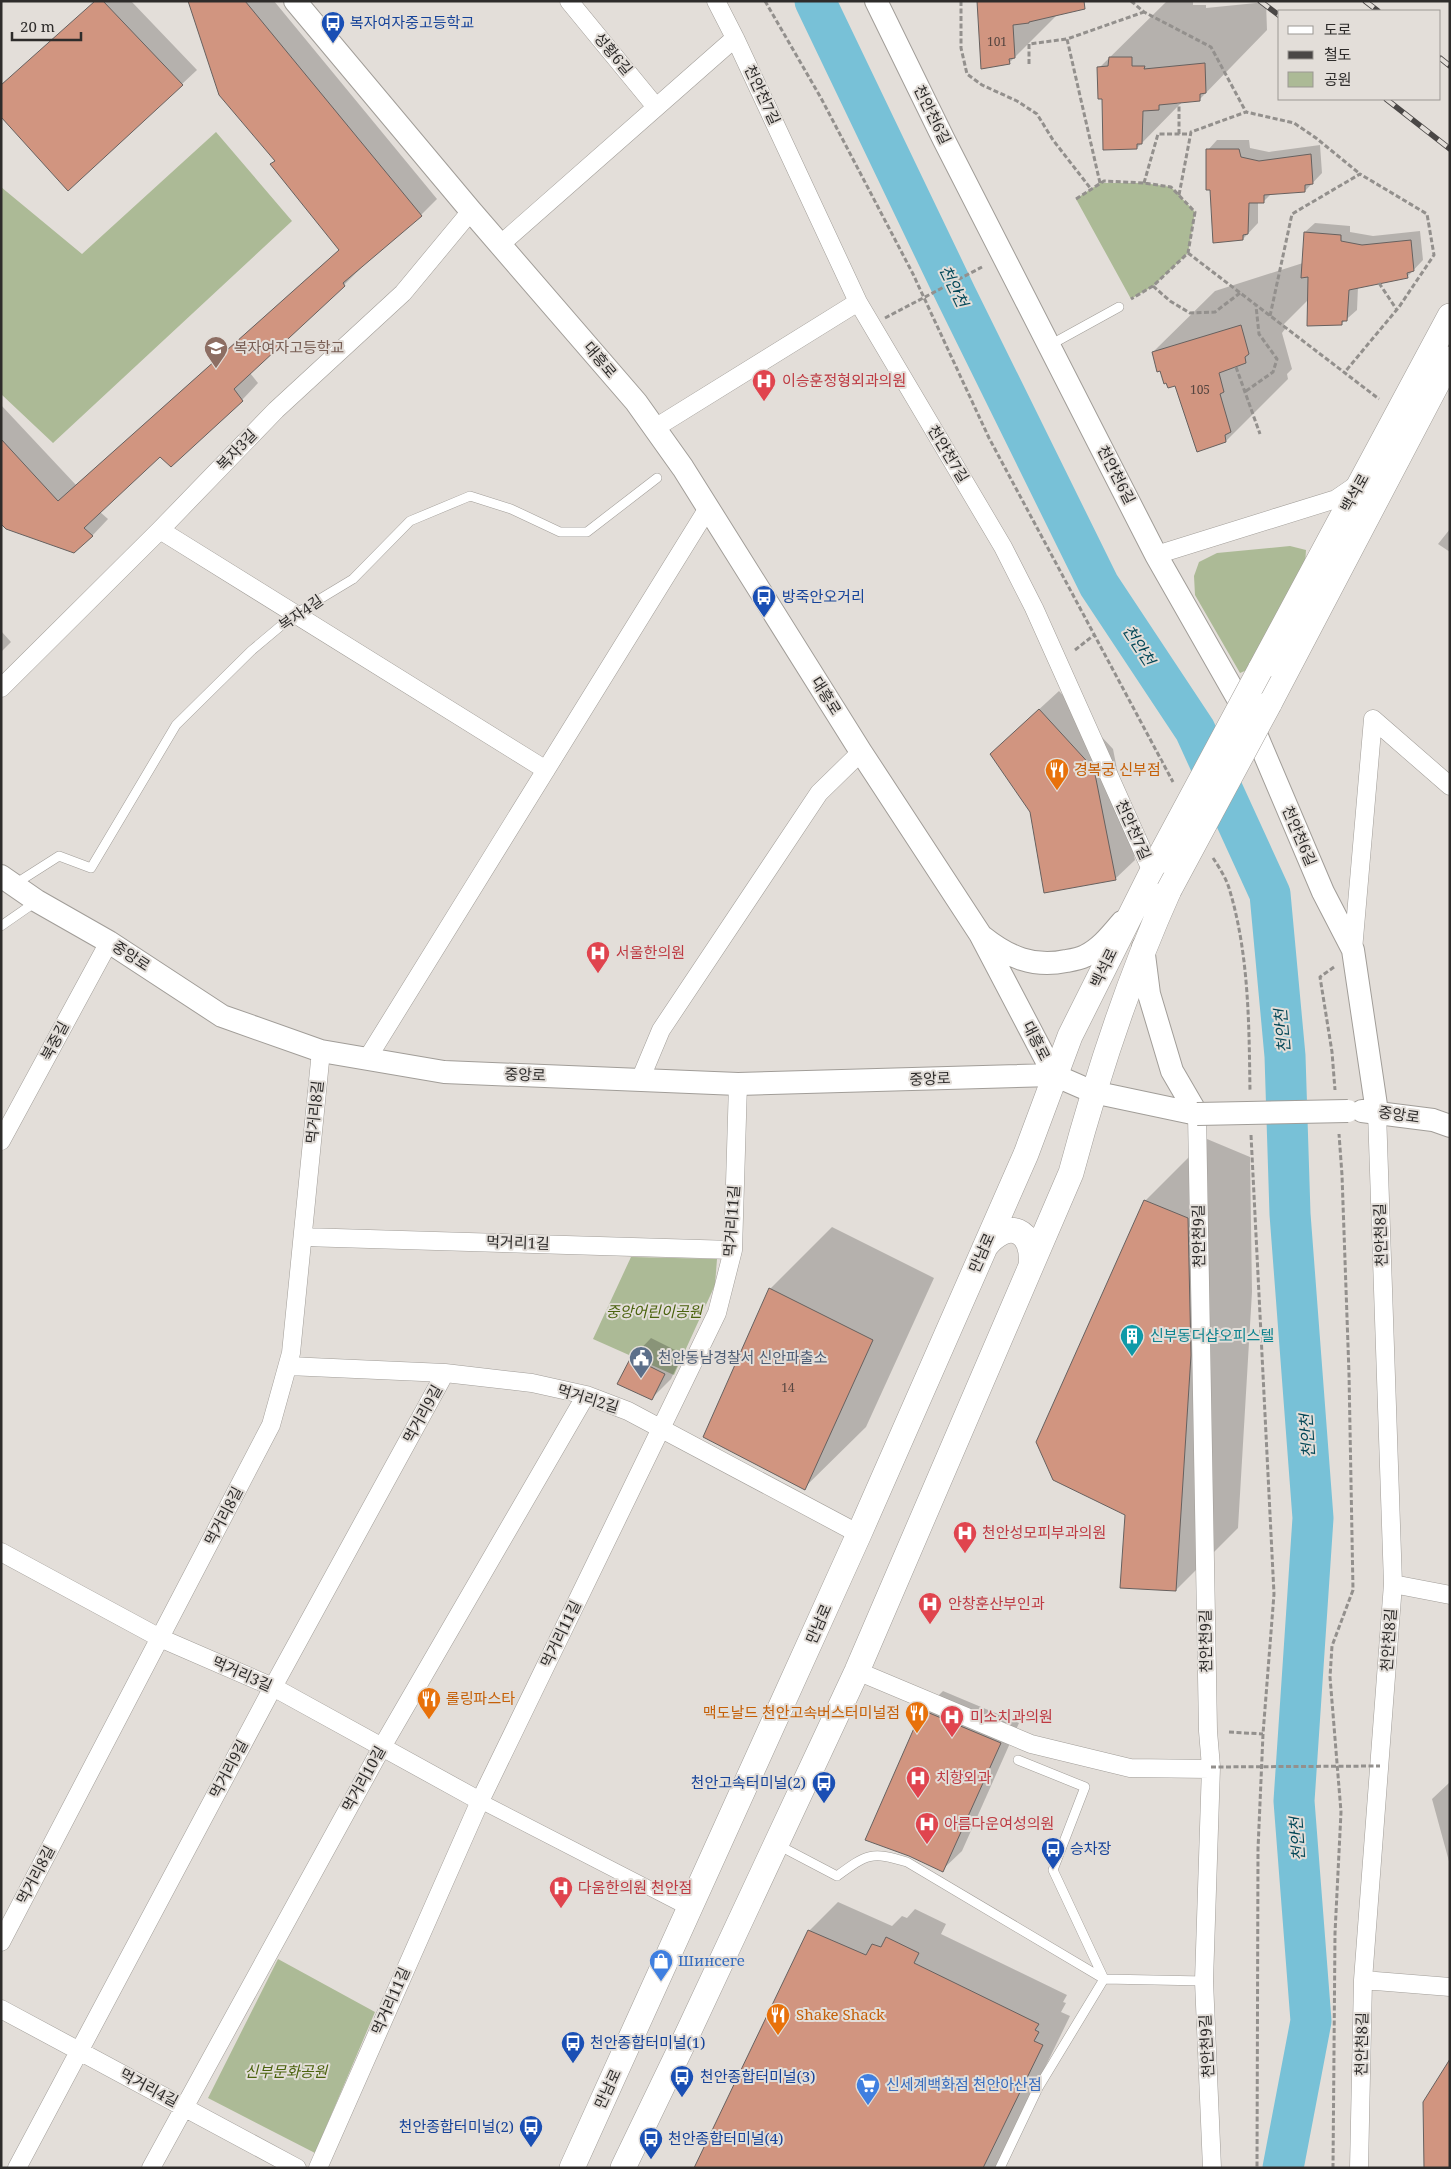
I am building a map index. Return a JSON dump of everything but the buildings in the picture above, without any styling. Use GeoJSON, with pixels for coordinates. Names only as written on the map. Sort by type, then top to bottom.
{"type":"FeatureCollection","features":[{"type":"Feature","properties":{"kind":"main road","name":"백석로"},"geometry":{"type":"LineString","coordinates":[[1093,1092],[1143,947],[1160,875],[1260,670],[1450,316]]}},
{"type":"Feature","properties":{"kind":"main road","name":"백석로"},"geometry":{"type":"LineString","coordinates":[[1054,1076],[1070,1036],[1134,908],[1160,875],[1269,704],[1450,359]]}},
{"type":"Feature","properties":{"kind":"main road","name":"만남로"},"geometry":{"type":"LineString","coordinates":[[572,2168],[859,1534],[1026,1154],[1054,1076]]}},
{"type":"Feature","properties":{"kind":"main road"},"geometry":{"type":"LineString","coordinates":[[622,2168],[857,1671],[1071,1173],[1093,1092]]}},
{"type":"Feature","properties":{"kind":"main road"},"geometry":{"type":"LineString","coordinates":[[984,1248],[991,1238],[1000,1232],[1010,1229],[1019,1231],[1027,1239],[1031,1247],[1031,1266]]}},
{"type":"Feature","properties":{"kind":"street","name":"대흥로"},"geometry":{"type":"LineString","coordinates":[[295,1],[636,402],[655,428],[980,934],[1054,1076]]}},
{"type":"Feature","properties":{"kind":"street","name":"성황6길"},"geometry":{"type":"LineString","coordinates":[[569,1],[656,107]]}},
{"type":"Feature","properties":{"kind":"street","name":"천안천7길"},"geometry":{"type":"LineString","coordinates":[[716,1],[858,302],[1003,547],[1034,608],[1160,875]]}},
{"type":"Feature","properties":{"kind":"street","name":"천안천6길"},"geometry":{"type":"LineString","coordinates":[[876,1],[944,140],[1156,555],[1250,720],[1323,892],[1353,950]]}},
{"type":"Feature","properties":{"kind":"street"},"geometry":{"type":"LineString","coordinates":[[501,244],[735,38]]}},
{"type":"Feature","properties":{"kind":"street","name":"복자3길"},"geometry":{"type":"LineString","coordinates":[[1,688],[160,530],[276,410],[403,293],[471,210]]}},
{"type":"Feature","properties":{"kind":"street"},"geometry":{"type":"LineString","coordinates":[[655,428],[858,302]]}},
{"type":"Feature","properties":{"kind":"street"},"geometry":{"type":"LineString","coordinates":[[1156,555],[1320,504],[1341,496],[1362,481]]}},
{"type":"Feature","properties":{"kind":"street"},"geometry":{"type":"LineString","coordinates":[[1320,504],[1330,519],[1332,535]]}},
{"type":"Feature","properties":{"kind":"street"},"geometry":{"type":"LineString","coordinates":[[367,1059],[708,508]]}},
{"type":"Feature","properties":{"kind":"street"},"geometry":{"type":"LineString","coordinates":[[160,530],[546,770]]}},
{"type":"Feature","properties":{"kind":"street","name":"천안천6길"},"geometry":{"type":"LineString","coordinates":[[1377,1112],[1353,950],[1373,719],[1450,786]]}},
{"type":"Feature","properties":{"kind":"street"},"geometry":{"type":"LineString","coordinates":[[640,1080],[660,1030],[813,801],[862,752]]}},
{"type":"Feature","properties":{"kind":"street","name":"중앙로"},"geometry":{"type":"LineString","coordinates":[[7,881],[37,901],[109,942],[222,1016],[321,1051],[444,1072],[738,1084],[1054,1076]]}},
{"type":"Feature","properties":{"kind":"street"},"geometry":{"type":"LineString","coordinates":[[980,934],[997,948],[1020,960],[1044,964],[1062,962],[1084,957],[1106,942],[1134,908]]}},
{"type":"Feature","properties":{"kind":"street","name":"북중길"},"geometry":{"type":"LineString","coordinates":[[1,1141],[109,942]]}},
{"type":"Feature","properties":{"kind":"street"},"geometry":{"type":"LineString","coordinates":[[1143,947],[1149,994],[1172,1071],[1197,1114]]}},
{"type":"Feature","properties":{"kind":"street","name":"먹거리8길"},"geometry":{"type":"LineString","coordinates":[[1,1942],[272,1425],[291,1353],[321,1051]]}},
{"type":"Feature","properties":{"kind":"street"},"geometry":{"type":"LineString","coordinates":[[1054,1076],[1093,1092],[1197,1114]]}},
{"type":"Feature","properties":{"kind":"street","name":"먹거리11길"},"geometry":{"type":"LineString","coordinates":[[318,2168],[480,1801],[717,1313],[733,1250],[738,1084]]}},
{"type":"Feature","properties":{"kind":"street","name":"중앙로"},"geometry":{"type":"LineString","coordinates":[[1197,1114],[1377,1112],[1432,1120],[1450,1126]]}},
{"type":"Feature","properties":{"kind":"street","name":"천안천8길"},"geometry":{"type":"LineString","coordinates":[[1360,2168],[1363,1980],[1394,1584],[1377,1112]]}},
{"type":"Feature","properties":{"kind":"street","name":"천안천9길"},"geometry":{"type":"LineString","coordinates":[[1197,1114],[1210,1768],[1204,1982],[1212,2168]]}},
{"type":"Feature","properties":{"kind":"street","name":"먹거리1길"},"geometry":{"type":"LineString","coordinates":[[303,1237],[733,1250]]}},
{"type":"Feature","properties":{"kind":"street","name":"먹거리2길"},"geometry":{"type":"LineString","coordinates":[[288,1366],[445,1373],[532,1383],[586,1395],[628,1411],[859,1534]]}},
{"type":"Feature","properties":{"kind":"street","name":"먹거리9길"},"geometry":{"type":"LineString","coordinates":[[17,2168],[273,1687],[445,1373]]}},
{"type":"Feature","properties":{"kind":"street","name":"먹거리10길"},"geometry":{"type":"LineString","coordinates":[[151,2168],[382,1747],[586,1395]]}},
{"type":"Feature","properties":{"kind":"street","name":"먹거리3길"},"geometry":{"type":"LineString","coordinates":[[1,1552],[160,1638],[273,1687],[480,1801]]}},
{"type":"Feature","properties":{"kind":"street"},"geometry":{"type":"LineString","coordinates":[[1394,1584],[1450,1595]]}},
{"type":"Feature","properties":{"kind":"street"},"geometry":{"type":"LineString","coordinates":[[857,1671],[1031,1744],[1130,1768],[1210,1768]]}},
{"type":"Feature","properties":{"kind":"street"},"geometry":{"type":"LineString","coordinates":[[480,1801],[690,1910]]}},
{"type":"Feature","properties":{"kind":"street"},"geometry":{"type":"LineString","coordinates":[[1363,1980],[1450,1987]]}},
{"type":"Feature","properties":{"kind":"street","name":"먹거리4길"},"geometry":{"type":"LineString","coordinates":[[1,2009],[297,2168]]}},
{"type":"Feature","properties":{"kind":"lane"},"geometry":{"type":"LineString","coordinates":[[1050,345],[1119,306]]}},
{"type":"Feature","properties":{"kind":"lane","name":"복자4길"},"geometry":{"type":"LineString","coordinates":[[7,881],[59,856],[91,868],[176,725],[251,651],[295,614],[353,579],[410,521],[470,496],[511,509],[560,532],[587,532],[657,478]]}},
{"type":"Feature","properties":{"kind":"lane"},"geometry":{"type":"LineString","coordinates":[[1,926],[37,901]]}},
{"type":"Feature","properties":{"kind":"lane"},"geometry":{"type":"LineString","coordinates":[[1018,1760],[1085,1788],[1053,1870],[1104,1979]]}},
{"type":"Feature","properties":{"kind":"lane"},"geometry":{"type":"LineString","coordinates":[[776,1844],[837,1876],[862,1857],[882,1854],[907,1862],[1104,1979],[1204,1982]]}},
{"type":"Feature","properties":{"kind":"lane"},"geometry":{"type":"LineString","coordinates":[[1000,2168],[1038,2088],[1104,1979]]}},
{"type":"Feature","properties":{"kind":"path"},"geometry":{"type":"LineString","coordinates":[[765,1],[826,107],[913,274],[989,438],[1176,788]]}},
{"type":"Feature","properties":{"kind":"path"},"geometry":{"type":"LineString","coordinates":[[961,1],[961,48],[967,74],[982,85],[1017,100],[1037,114],[1053,140],[1091,188]]}},
{"type":"Feature","properties":{"kind":"path"},"geometry":{"type":"LineString","coordinates":[[1130,1],[1144,12],[1211,46],[1246,112]]}},
{"type":"Feature","properties":{"kind":"path"},"geometry":{"type":"LineString","coordinates":[[1029,64],[1029,44],[1067,39],[1144,12]]}},
{"type":"Feature","properties":{"kind":"path"},"geometry":{"type":"LineString","coordinates":[[1067,39],[1100,183]]}},
{"type":"Feature","properties":{"kind":"path"},"geometry":{"type":"LineString","coordinates":[[1179,103],[1179,134]]}},
{"type":"Feature","properties":{"kind":"path"},"geometry":{"type":"LineString","coordinates":[[1180,195],[1191,132],[1246,112],[1294,123],[1316,138],[1360,174],[1427,214],[1434,255],[1397,310],[1344,373]]}},
{"type":"Feature","properties":{"kind":"path"},"geometry":{"type":"LineString","coordinates":[[1144,182],[1158,134],[1191,134]]}},
{"type":"Feature","properties":{"kind":"path"},"geometry":{"type":"LineString","coordinates":[[1270,316],[1292,214],[1360,174]]}},
{"type":"Feature","properties":{"kind":"path"},"geometry":{"type":"LineString","coordinates":[[1076,199],[1104,181],[1144,182],[1171,187],[1195,212],[1188,253],[1153,286],[1131,299]]}},
{"type":"Feature","properties":{"kind":"path"},"geometry":{"type":"LineString","coordinates":[[1188,253],[1398,414]]}},
{"type":"Feature","properties":{"kind":"path"},"geometry":{"type":"LineString","coordinates":[[885,318],[982,268]]}},
{"type":"Feature","properties":{"kind":"path"},"geometry":{"type":"LineString","coordinates":[[1379,283],[1397,310]]}},
{"type":"Feature","properties":{"kind":"path"},"geometry":{"type":"LineString","coordinates":[[1153,286],[1170,301],[1190,313],[1215,312],[1240,293]]}},
{"type":"Feature","properties":{"kind":"path"},"geometry":{"type":"LineString","coordinates":[[1246,391],[1273,372],[1277,360],[1259,334],[1256,306]]}},
{"type":"Feature","properties":{"kind":"path"},"geometry":{"type":"LineString","coordinates":[[1236,367],[1260,434]]}},
{"type":"Feature","properties":{"kind":"path"},"geometry":{"type":"LineString","coordinates":[[1211,854],[1229,887],[1243,953],[1249,1038],[1250,1094]]}},
{"type":"Feature","properties":{"kind":"path"},"geometry":{"type":"LineString","coordinates":[[1333,2168],[1335,1943],[1341,1812],[1330,1677],[1332,1646],[1353,1590],[1341,1113],[1320,976],[1353,950]]}},
{"type":"Feature","properties":{"kind":"path"},"geometry":{"type":"LineString","coordinates":[[1250,1132],[1274,1594],[1263,1734],[1258,1849],[1257,2168]]}},
{"type":"Feature","properties":{"kind":"path"},"geometry":{"type":"LineString","coordinates":[[1208,1731],[1263,1734]]}},
{"type":"Feature","properties":{"kind":"path"},"geometry":{"type":"LineString","coordinates":[[1210,1768],[1380,1766]]}},
{"type":"Feature","properties":{"kind":"green space"},"geometry":{"type":"Polygon","coordinates":[[[216,132],[292,221],[53,443],[1,394],[1,187],[82,254],[216,132]]]}},
{"type":"Feature","properties":{"kind":"green space"},"geometry":{"type":"Polygon","coordinates":[[[1100,183],[1144,183],[1171,187],[1195,212],[1188,253],[1153,286],[1131,299],[1076,199],[1100,183]]]}},
{"type":"Feature","properties":{"kind":"green space"},"geometry":{"type":"Polygon","coordinates":[[[1290,546],[1306,550],[1305,565],[1247,670],[1240,673],[1195,595],[1194,576],[1199,562],[1217,553],[1290,546]]]}},
{"type":"Feature","properties":{"kind":"green space","name":"중앙어린이공원"},"geometry":{"type":"Polygon","coordinates":[[[631,1257],[717,1259],[715,1285],[674,1375],[593,1339],[631,1257]]]}},
{"type":"Feature","properties":{"kind":"green space","name":"신부문화공원"},"geometry":{"type":"Polygon","coordinates":[[[278,1959],[375,2012],[315,2153],[208,2098],[278,1959]]]}},
{"type":"Feature","properties":{"kind":"waterway","name":"천안천"},"geometry":{"type":"LineString","coordinates":[[815,1],[956,295],[1099,585],[1195,730],[1270,894],[1285,1056],[1290,1214],[1313,1518],[1294,1801],[1311,2021],[1283,2168]]}},
{"type":"Feature","properties":{"kind":"railway"},"geometry":{"type":"LineString","coordinates":[[1260,1],[1278,14]]}},
{"type":"Feature","properties":{"kind":"railway"},"geometry":{"type":"LineString","coordinates":[[1365,1],[1377,10]]}},
{"type":"Feature","properties":{"kind":"railway"},"geometry":{"type":"LineString","coordinates":[[1441,59],[1450,66]]}},
{"type":"Feature","properties":{"kind":"railway"},"geometry":{"type":"LineString","coordinates":[[1387,100],[1450,149]]}},
{"type":"Feature","properties":{"kind":"place","name":"복자여자중고등학교"},"geometry":{"type":"Point","coordinates":[333,44]}},
{"type":"Feature","properties":{"kind":"place","name":"복자여자고등학교"},"geometry":{"type":"Point","coordinates":[216,369]}},
{"type":"Feature","properties":{"kind":"place","name":"이승훈정형외과의원"},"geometry":{"type":"Point","coordinates":[764,402]}},
{"type":"Feature","properties":{"kind":"place","name":"방죽안오거리"},"geometry":{"type":"Point","coordinates":[764,618]}},
{"type":"Feature","properties":{"kind":"place","name":"경복궁 신부점"},"geometry":{"type":"Point","coordinates":[1057,791]}},
{"type":"Feature","properties":{"kind":"place","name":"서울한의원"},"geometry":{"type":"Point","coordinates":[598,974]}},
{"type":"Feature","properties":{"kind":"place","name":"신부동더샵오피스텔"},"geometry":{"type":"Point","coordinates":[1132,1357]}},
{"type":"Feature","properties":{"kind":"place","name":"천안동남경찰서 신안파출소"},"geometry":{"type":"Point","coordinates":[641,1379]}},
{"type":"Feature","properties":{"kind":"place","name":"천안성모피부과의원"},"geometry":{"type":"Point","coordinates":[965,1554]}},
{"type":"Feature","properties":{"kind":"place","name":"안창훈산부인과"},"geometry":{"type":"Point","coordinates":[930,1625]}},
{"type":"Feature","properties":{"kind":"place","name":"롤링파스타"},"geometry":{"type":"Point","coordinates":[429,1720]}},
{"type":"Feature","properties":{"kind":"place","name":"맥도날드 천안고속버스터미널점"},"geometry":{"type":"Point","coordinates":[917,1734]}},
{"type":"Feature","properties":{"kind":"place","name":"미소치과의원"},"geometry":{"type":"Point","coordinates":[952,1738]}},
{"type":"Feature","properties":{"kind":"place","name":"치항외과"},"geometry":{"type":"Point","coordinates":[918,1799]}},
{"type":"Feature","properties":{"kind":"place","name":"천안고속터미널(2)"},"geometry":{"type":"Point","coordinates":[824,1804]}},
{"type":"Feature","properties":{"kind":"place","name":"아름다운여성의원"},"geometry":{"type":"Point","coordinates":[927,1845]}},
{"type":"Feature","properties":{"kind":"place","name":"승차장"},"geometry":{"type":"Point","coordinates":[1053,1870]}},
{"type":"Feature","properties":{"kind":"place","name":"다움한의원 천안점"},"geometry":{"type":"Point","coordinates":[561,1909]}},
{"type":"Feature","properties":{"kind":"place","name":"Шинсеге"},"geometry":{"type":"Point","coordinates":[661,1982]}},
{"type":"Feature","properties":{"kind":"place","name":"Shake Shack"},"geometry":{"type":"Point","coordinates":[778,2036]}},
{"type":"Feature","properties":{"kind":"place","name":"천안종합터미널(1)"},"geometry":{"type":"Point","coordinates":[573,2064]}},
{"type":"Feature","properties":{"kind":"place","name":"천안종합터미널(3)"},"geometry":{"type":"Point","coordinates":[682,2098]}},
{"type":"Feature","properties":{"kind":"place","name":"신세계백화점 천안아산점"},"geometry":{"type":"Point","coordinates":[868,2106]}},
{"type":"Feature","properties":{"kind":"place","name":"천안종합터미널(2)"},"geometry":{"type":"Point","coordinates":[531,2148]}},
{"type":"Feature","properties":{"kind":"place","name":"천안종합터미널(4)"},"geometry":{"type":"Point","coordinates":[651,2160]}}]}
